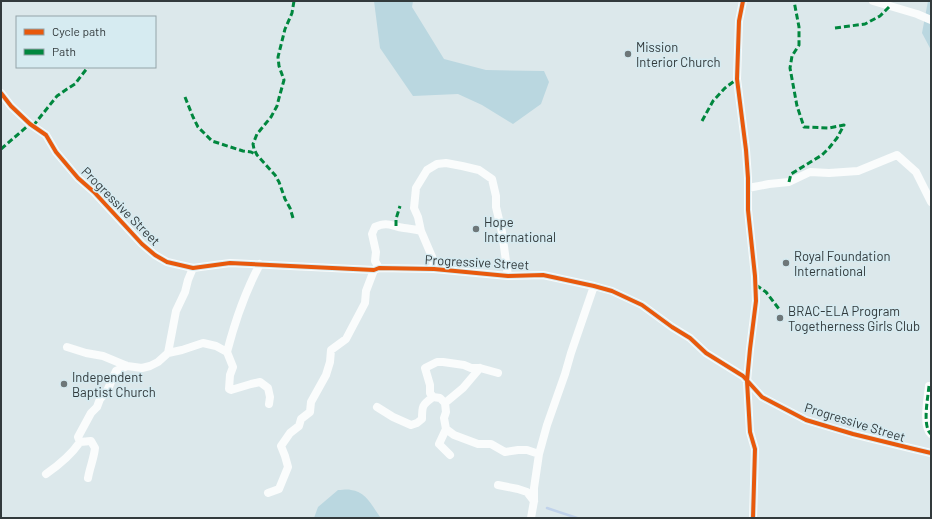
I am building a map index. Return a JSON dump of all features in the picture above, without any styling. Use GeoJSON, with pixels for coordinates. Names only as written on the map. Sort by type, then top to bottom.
{"type":"FeatureCollection","features":[{"type":"Feature","properties":{"kind":"street"},"geometry":{"type":"LineString","coordinates":[[743,1],[739,21],[737,79],[746,150],[748,210],[756,301],[747,381],[750,432],[755,449],[753,518]]}},
{"type":"Feature","properties":{"kind":"street"},"geometry":{"type":"LineString","coordinates":[[873,1],[917,14],[931,20]]}},
{"type":"Feature","properties":{"kind":"street","name":"Progressive Street"},"geometry":{"type":"LineString","coordinates":[[1,93],[11,106],[30,124],[46,135],[56,152],[78,178],[94,192],[142,244],[155,255],[167,262],[193,268],[230,263],[376,269],[434,269],[508,276],[543,276],[594,286],[612,291],[642,305],[690,338],[706,353],[742,376],[762,398],[806,420],[853,434],[931,453]]}},
{"type":"Feature","properties":{"kind":"street"},"geometry":{"type":"LineString","coordinates":[[748,188],[789,182],[810,172],[829,173],[858,170],[897,155],[916,172],[931,202]]}},
{"type":"Feature","properties":{"kind":"street"},"geometry":{"type":"LineString","coordinates":[[434,269],[433,259],[421,231],[418,217],[414,208],[414,201],[416,188],[428,170],[437,164],[446,163],[479,170],[492,179],[496,196],[496,207],[502,232],[508,276]]}},
{"type":"Feature","properties":{"kind":"street"},"geometry":{"type":"LineString","coordinates":[[268,493],[279,489],[288,467],[286,456],[281,446],[290,433],[298,426],[301,419],[310,412],[311,402],[326,375],[330,362],[331,350],[346,339],[366,303],[366,291],[376,269],[376,252],[372,234],[375,227],[381,224],[388,224],[421,231]]}},
{"type":"Feature","properties":{"kind":"street"},"geometry":{"type":"LineString","coordinates":[[260,264],[250,283],[227,352],[232,367],[229,389],[231,390],[260,382],[268,388],[270,397],[269,404]]}},
{"type":"Feature","properties":{"kind":"street"},"geometry":{"type":"LineString","coordinates":[[168,353],[176,311],[185,292],[193,268]]}},
{"type":"Feature","properties":{"kind":"street"},"geometry":{"type":"LineString","coordinates":[[531,518],[539,454],[547,425],[566,374],[571,353],[594,286]]}},
{"type":"Feature","properties":{"kind":"street"},"geometry":{"type":"LineString","coordinates":[[68,347],[86,353],[103,356],[127,366],[142,368],[158,362],[168,353],[203,343],[216,346],[227,352]]}},
{"type":"Feature","properties":{"kind":"street"},"geometry":{"type":"LineString","coordinates":[[433,397],[430,393],[430,385],[425,368],[437,362],[464,365],[471,368],[480,368],[498,373]]}},
{"type":"Feature","properties":{"kind":"street"},"geometry":{"type":"LineString","coordinates":[[46,474],[75,450],[80,442],[78,437],[91,413],[97,407],[100,399],[107,391],[116,371],[127,366]]}},
{"type":"Feature","properties":{"kind":"street"},"geometry":{"type":"LineString","coordinates":[[445,403],[463,388],[480,368]]}},
{"type":"Feature","properties":{"kind":"street"},"geometry":{"type":"LineString","coordinates":[[929,386],[927,428],[931,434]]}},
{"type":"Feature","properties":{"kind":"street"},"geometry":{"type":"LineString","coordinates":[[377,407],[393,417],[411,425],[417,424],[422,418],[422,408],[426,402],[433,397],[440,398],[445,403],[446,412],[444,418],[446,429],[440,444],[450,455]]}},
{"type":"Feature","properties":{"kind":"street"},"geometry":{"type":"LineString","coordinates":[[446,429],[465,440],[478,444],[492,444],[505,452],[527,450],[539,454]]}},
{"type":"Feature","properties":{"kind":"street"},"geometry":{"type":"LineString","coordinates":[[80,442],[91,441],[95,448],[88,478]]}},
{"type":"Feature","properties":{"kind":"street"},"geometry":{"type":"LineString","coordinates":[[498,485],[527,492],[534,501]]}},
{"type":"Feature","properties":{"kind":"shaded area"},"geometry":{"type":"Polygon","coordinates":[[[374,1],[413,1],[412,7],[444,59],[486,70],[544,71],[549,82],[541,104],[513,124],[482,105],[458,94],[413,96],[380,48],[374,1]]]}},
{"type":"Feature","properties":{"kind":"shaded area"},"geometry":{"type":"Polygon","coordinates":[[[928,1],[931,1],[931,50],[922,33],[928,1]]]}},
{"type":"Feature","properties":{"kind":"shaded area"},"geometry":{"type":"Polygon","coordinates":[[[338,490],[349,490],[361,493],[369,501],[381,518],[314,518],[318,507],[338,490]]]}},
{"type":"Feature","properties":{"kind":"waterway"},"geometry":{"type":"LineString","coordinates":[[547,508],[577,518]]}},
{"type":"Feature","properties":{"kind":"marked path"},"geometry":{"type":"LineString","coordinates":[[293,218],[279,182],[275,175],[257,155],[253,144],[257,134],[271,117],[277,106],[284,80],[279,66],[278,57],[285,29],[292,13],[294,1]]}},
{"type":"Feature","properties":{"kind":"marked path"},"geometry":{"type":"LineString","coordinates":[[789,182],[791,174],[822,155],[829,148],[837,138],[844,125],[829,128],[804,127],[797,106],[790,68],[792,56],[799,45],[799,27],[794,1]]}},
{"type":"Feature","properties":{"kind":"marked path"},"geometry":{"type":"LineString","coordinates":[[835,28],[865,24],[880,16],[890,6]]}},
{"type":"Feature","properties":{"kind":"marked path"},"geometry":{"type":"LineString","coordinates":[[33,126],[57,96],[75,84],[87,68]]}},
{"type":"Feature","properties":{"kind":"marked path"},"geometry":{"type":"LineString","coordinates":[[702,121],[713,101],[725,88],[737,79]]}},
{"type":"Feature","properties":{"kind":"marked path"},"geometry":{"type":"LineString","coordinates":[[185,97],[198,127],[212,141],[257,155]]}},
{"type":"Feature","properties":{"kind":"marked path"},"geometry":{"type":"LineString","coordinates":[[1,149],[30,124]]}},
{"type":"Feature","properties":{"kind":"marked path"},"geometry":{"type":"LineString","coordinates":[[396,226],[396,219],[400,206]]}},
{"type":"Feature","properties":{"kind":"marked path"},"geometry":{"type":"LineString","coordinates":[[756,285],[766,292],[779,309]]}},
{"type":"Feature","properties":{"kind":"marked path"},"geometry":{"type":"LineString","coordinates":[[929,386],[926,419],[928,430],[931,434]]}},
{"type":"Feature","properties":{"kind":"cycle path"},"geometry":{"type":"LineString","coordinates":[[743,1],[739,21],[737,79],[746,150],[748,210],[756,301],[747,381],[750,432],[755,449],[753,518]]}},
{"type":"Feature","properties":{"kind":"cycle path"},"geometry":{"type":"LineString","coordinates":[[1,93],[11,106],[30,124],[46,135],[56,152],[78,178],[94,192],[142,244],[155,255],[167,262],[193,268],[230,263],[374,270],[379,268],[434,269],[508,276],[543,275],[594,286],[612,291],[642,305],[690,338],[706,353],[743,376],[762,397],[806,420],[853,434],[931,453]]}},
{"type":"Feature","properties":{"kind":"place","name":"Mission Interior Church"},"geometry":{"type":"Point","coordinates":[628,54]}},
{"type":"Feature","properties":{"kind":"place","name":"Hope International"},"geometry":{"type":"Point","coordinates":[476,229]}},
{"type":"Feature","properties":{"kind":"place","name":"Royal Foundation International"},"geometry":{"type":"Point","coordinates":[786,263]}},
{"type":"Feature","properties":{"kind":"place","name":"BRAC-ELA Program Togetherness Girls Club"},"geometry":{"type":"Point","coordinates":[780,318]}},
{"type":"Feature","properties":{"kind":"place","name":"Independent Baptist Church"},"geometry":{"type":"Point","coordinates":[64,384]}}]}
